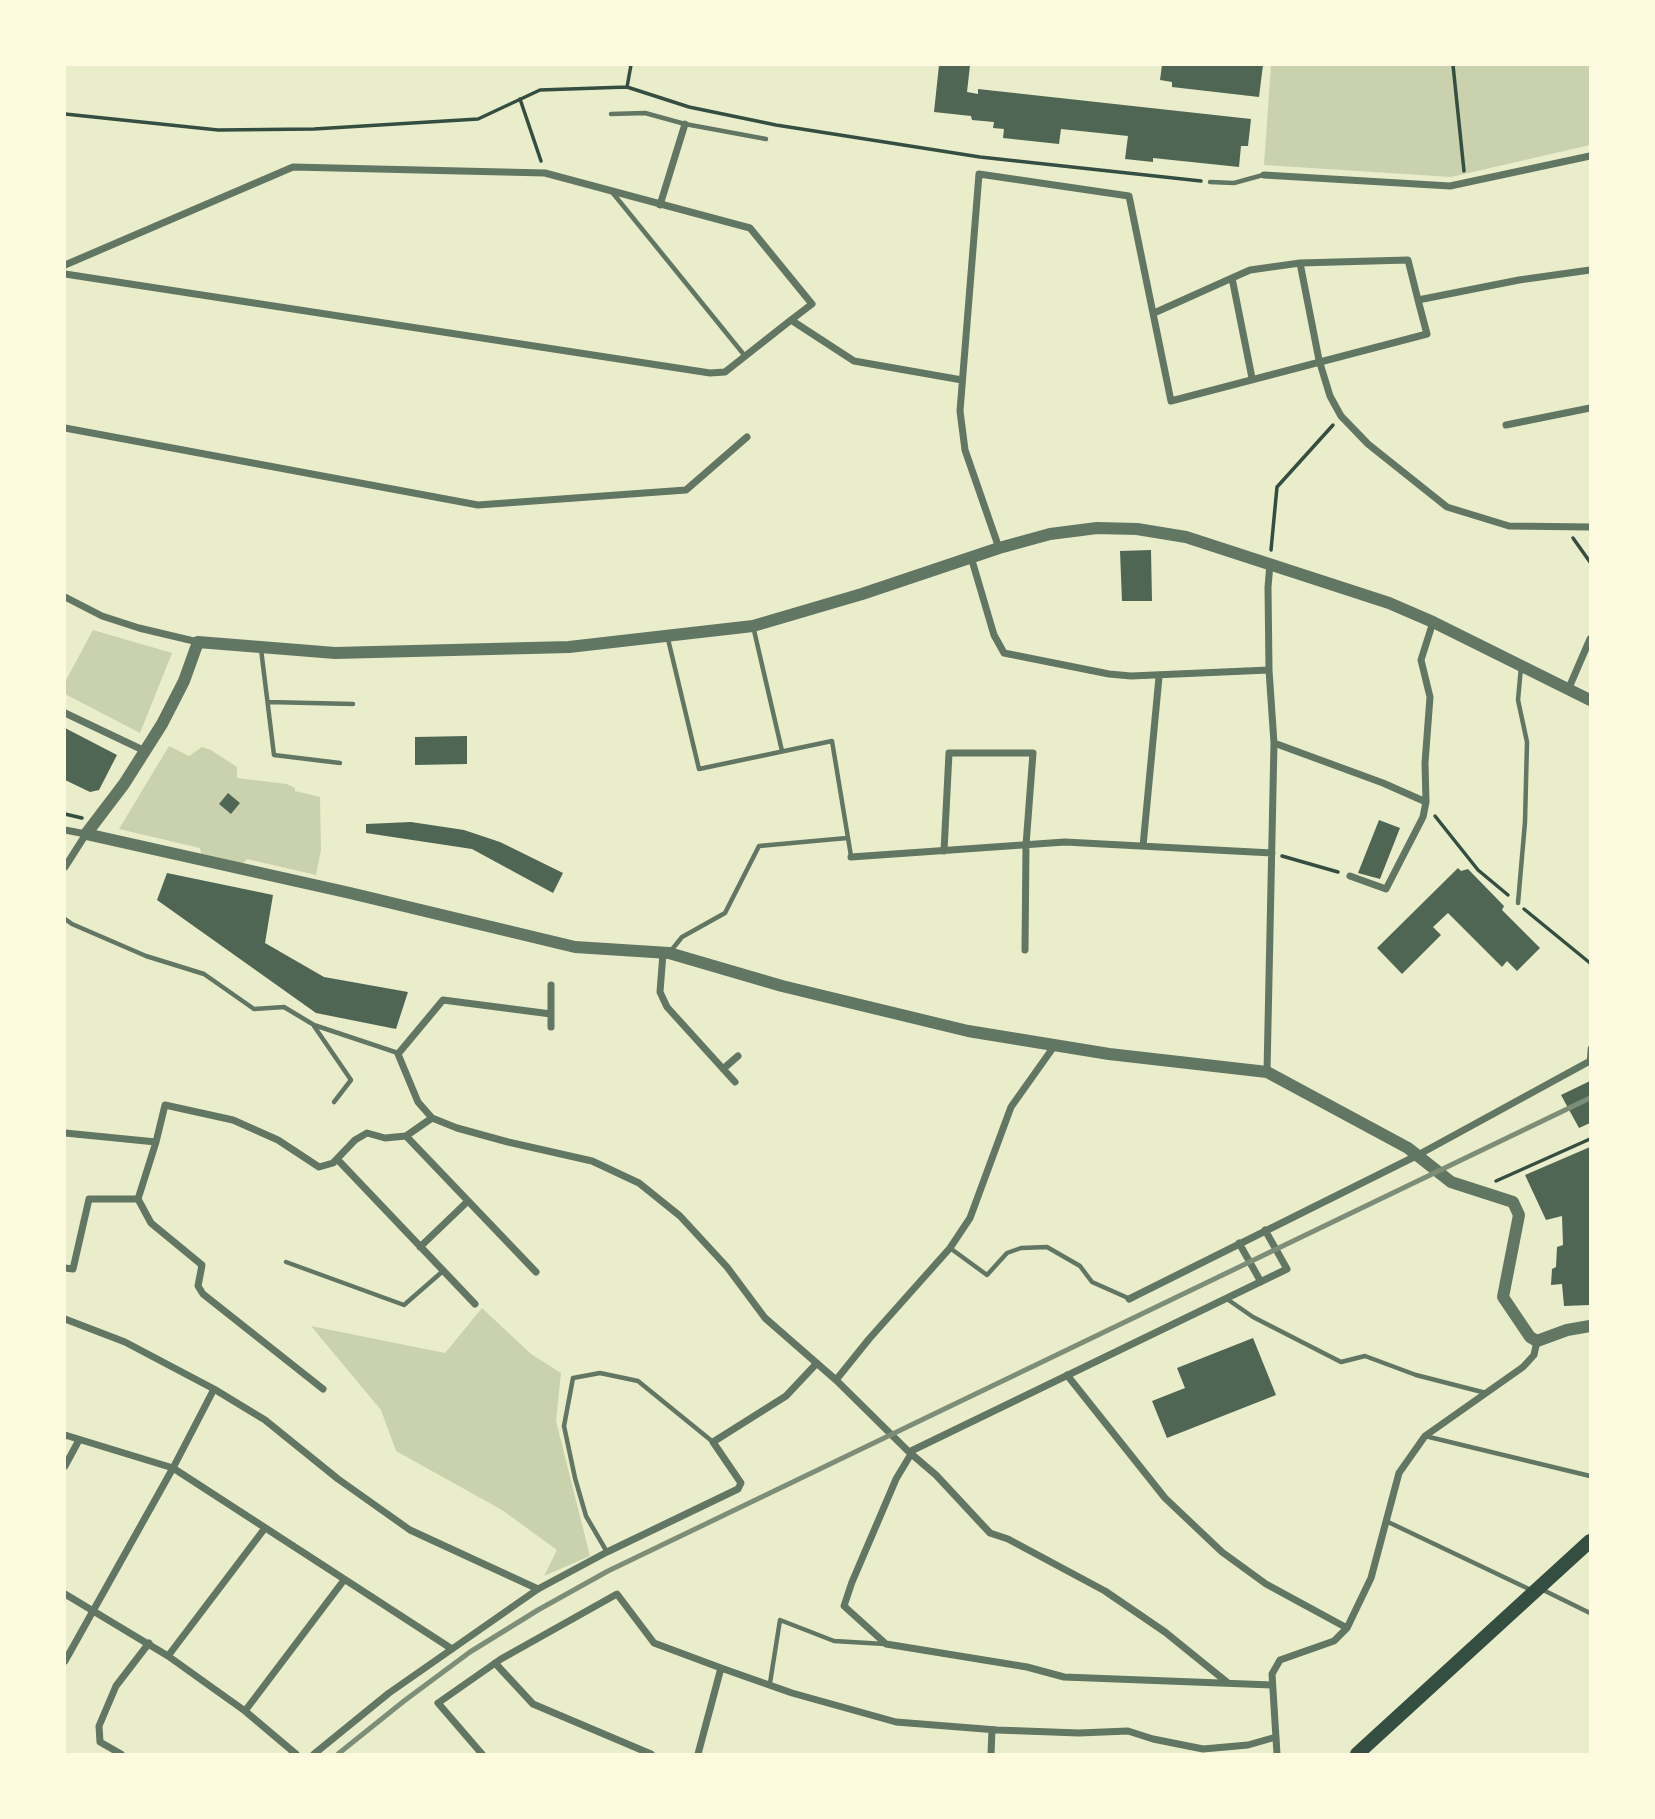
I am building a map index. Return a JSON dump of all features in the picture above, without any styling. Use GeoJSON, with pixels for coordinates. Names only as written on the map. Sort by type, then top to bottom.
{"type":"FeatureCollection","features":[{"type":"Feature","properties":{"kind":"main road"},"geometry":{"type":"LineString","coordinates":[[1357,1754],[1590,1541]]}},
{"type":"Feature","properties":{"kind":"street"},"geometry":{"type":"LineString","coordinates":[[660,205],[685,124]]}},
{"type":"Feature","properties":{"kind":"street"},"geometry":{"type":"LineString","coordinates":[[1264,174],[1450,186],[1590,156]]}},
{"type":"Feature","properties":{"kind":"street"},"geometry":{"type":"LineString","coordinates":[[65,265],[293,167],[545,173],[750,228],[812,304],[724,372],[710,373],[65,274]]}},
{"type":"Feature","properties":{"kind":"street"},"geometry":{"type":"LineString","coordinates":[[999,548],[965,450],[960,411],[979,174],[1129,196],[1171,401],[1427,334],[1408,260],[1300,263],[1250,270],[1154,313]]}},
{"type":"Feature","properties":{"kind":"street"},"geometry":{"type":"LineString","coordinates":[[1300,263],[1330,396],[1341,416],[1368,444],[1447,507],[1509,526],[1590,527]]}},
{"type":"Feature","properties":{"kind":"street"},"geometry":{"type":"LineString","coordinates":[[1418,300],[1519,280],[1590,270]]}},
{"type":"Feature","properties":{"kind":"street"},"geometry":{"type":"LineString","coordinates":[[1232,278],[1252,378]]}},
{"type":"Feature","properties":{"kind":"street"},"geometry":{"type":"LineString","coordinates":[[791,320],[854,360],[962,380]]}},
{"type":"Feature","properties":{"kind":"street"},"geometry":{"type":"LineString","coordinates":[[1506,425],[1590,408]]}},
{"type":"Feature","properties":{"kind":"street"},"geometry":{"type":"LineString","coordinates":[[65,428],[478,505],[686,490],[747,437]]}},
{"type":"Feature","properties":{"kind":"street"},"geometry":{"type":"LineString","coordinates":[[65,597],[102,616],[198,642],[335,653],[569,647],[753,626],[1050,534],[1097,528],[1137,529],[1186,537],[1389,603],[1590,700]]}},
{"type":"Feature","properties":{"kind":"street"},"geometry":{"type":"LineString","coordinates":[[971,557],[994,635],[1004,653],[1109,674],[1159,677],[1269,670]]}},
{"type":"Feature","properties":{"kind":"street"},"geometry":{"type":"LineString","coordinates":[[1266,1072],[1274,744],[1269,670],[1270,563]]}},
{"type":"Feature","properties":{"kind":"street"},"geometry":{"type":"LineString","coordinates":[[1350,876],[1387,889],[1423,817],[1426,802],[1425,763],[1430,697],[1421,660],[1433,622]]}},
{"type":"Feature","properties":{"kind":"street"},"geometry":{"type":"LineString","coordinates":[[1568,690],[1590,639]]}},
{"type":"Feature","properties":{"kind":"street"},"geometry":{"type":"LineString","coordinates":[[65,867],[145,752],[172,706],[198,642]]}},
{"type":"Feature","properties":{"kind":"street"},"geometry":{"type":"LineString","coordinates":[[1143,846],[1159,677]]}},
{"type":"Feature","properties":{"kind":"street"},"geometry":{"type":"LineString","coordinates":[[65,713],[145,752]]}},
{"type":"Feature","properties":{"kind":"street"},"geometry":{"type":"LineString","coordinates":[[1274,744],[1383,783],[1426,802]]}},
{"type":"Feature","properties":{"kind":"street"},"geometry":{"type":"LineString","coordinates":[[944,851],[949,752],[1033,754],[1026,845],[1025,950]]}},
{"type":"Feature","properties":{"kind":"street"},"geometry":{"type":"LineString","coordinates":[[65,830],[337,890],[575,947],[666,953],[782,986],[968,1031],[1162,1061],[1266,1072],[1418,1155],[1451,1182],[1513,1202],[1519,1215],[1503,1297],[1530,1337],[1537,1341],[1567,1330],[1590,1326]]}},
{"type":"Feature","properties":{"kind":"street"},"geometry":{"type":"LineString","coordinates":[[851,857],[1065,842],[1272,853]]}},
{"type":"Feature","properties":{"kind":"street"},"geometry":{"type":"LineString","coordinates":[[666,953],[660,992],[667,1007],[734,1082]]}},
{"type":"Feature","properties":{"kind":"street"},"geometry":{"type":"LineString","coordinates":[[551,985],[551,1027]]}},
{"type":"Feature","properties":{"kind":"street"},"geometry":{"type":"LineString","coordinates":[[551,1014],[443,1000],[398,1054],[418,1102],[432,1118],[457,1128],[592,1161],[639,1184],[680,1216],[727,1266],[765,1318],[836,1380],[936,1475],[990,1533],[1007,1539],[1105,1591],[1164,1632],[1228,1684]]}},
{"type":"Feature","properties":{"kind":"street"},"geometry":{"type":"LineString","coordinates":[[836,1380],[950,1248],[970,1218],[1011,1107],[1055,1045]]}},
{"type":"Feature","properties":{"kind":"street"},"geometry":{"type":"LineString","coordinates":[[723,1069],[738,1056]]}},
{"type":"Feature","properties":{"kind":"street"},"geometry":{"type":"LineString","coordinates":[[1129,1299],[1418,1155],[1589,1061]]}},
{"type":"Feature","properties":{"kind":"street"},"geometry":{"type":"LineString","coordinates":[[323,1389],[203,1294],[198,1286],[202,1265],[151,1223],[138,1199],[165,1105],[233,1120],[278,1140],[319,1167],[337,1160],[355,1140],[367,1133],[384,1138],[406,1136],[432,1118]]}},
{"type":"Feature","properties":{"kind":"street"},"geometry":{"type":"LineString","coordinates":[[65,1133],[156,1142]]}},
{"type":"Feature","properties":{"kind":"street"},"geometry":{"type":"LineString","coordinates":[[406,1136],[536,1272]]}},
{"type":"Feature","properties":{"kind":"street"},"geometry":{"type":"LineString","coordinates":[[337,1160],[475,1304]]}},
{"type":"Feature","properties":{"kind":"street"},"geometry":{"type":"LineString","coordinates":[[65,1268],[73,1269],[89,1199],[138,1199]]}},
{"type":"Feature","properties":{"kind":"street"},"geometry":{"type":"LineString","coordinates":[[420,1247],[468,1201]]}},
{"type":"Feature","properties":{"kind":"street"},"geometry":{"type":"LineString","coordinates":[[1265,1230],[1287,1269],[910,1453],[896,1479],[844,1606],[886,1644],[1027,1667],[1065,1677],[1272,1685]]}},
{"type":"Feature","properties":{"kind":"street"},"geometry":{"type":"LineString","coordinates":[[1240,1243],[1261,1282]]}},
{"type":"Feature","properties":{"kind":"street"},"geometry":{"type":"LineString","coordinates":[[65,1320],[125,1342],[214,1389],[265,1420],[338,1479],[411,1530],[537,1589]]}},
{"type":"Feature","properties":{"kind":"street"},"geometry":{"type":"LineString","coordinates":[[1277,1754],[1272,1674],[1280,1660],[1334,1641],[1347,1629],[1371,1578],[1399,1473],[1425,1436],[1523,1367],[1534,1355],[1537,1341]]}},
{"type":"Feature","properties":{"kind":"street"},"geometry":{"type":"LineString","coordinates":[[314,1754],[389,1693],[537,1589],[738,1489],[741,1483],[713,1442],[786,1395],[817,1363]]}},
{"type":"Feature","properties":{"kind":"street"},"geometry":{"type":"LineString","coordinates":[[1068,1376],[1165,1498],[1222,1552],[1266,1584],[1347,1629]]}},
{"type":"Feature","properties":{"kind":"street"},"geometry":{"type":"LineString","coordinates":[[65,1661],[214,1389]]}},
{"type":"Feature","properties":{"kind":"street"},"geometry":{"type":"LineString","coordinates":[[65,1435],[173,1468],[452,1649]]}},
{"type":"Feature","properties":{"kind":"street"},"geometry":{"type":"LineString","coordinates":[[65,1466],[79,1440]]}},
{"type":"Feature","properties":{"kind":"street"},"geometry":{"type":"LineString","coordinates":[[168,1656],[265,1528]]}},
{"type":"Feature","properties":{"kind":"street"},"geometry":{"type":"LineString","coordinates":[[245,1712],[344,1580]]}},
{"type":"Feature","properties":{"kind":"street"},"geometry":{"type":"LineString","coordinates":[[65,1594],[168,1656],[245,1712],[296,1754]]}},
{"type":"Feature","properties":{"kind":"street"},"geometry":{"type":"LineString","coordinates":[[482,1754],[438,1703],[495,1663],[617,1594],[654,1643],[792,1693],[896,1722],[992,1730],[1079,1733],[1128,1731],[1203,1749],[1248,1745],[1276,1737]]}},
{"type":"Feature","properties":{"kind":"street"},"geometry":{"type":"LineString","coordinates":[[121,1754],[100,1742],[99,1726],[116,1686],[149,1643]]}},
{"type":"Feature","properties":{"kind":"street"},"geometry":{"type":"LineString","coordinates":[[495,1663],[533,1704],[651,1754]]}},
{"type":"Feature","properties":{"kind":"street"},"geometry":{"type":"LineString","coordinates":[[698,1754],[721,1668]]}},
{"type":"Feature","properties":{"kind":"street"},"geometry":{"type":"LineString","coordinates":[[990,1754],[992,1730]]}},
{"type":"Feature","properties":{"kind":"lane"},"geometry":{"type":"LineString","coordinates":[[611,114],[645,113],[685,124],[766,139]]}},
{"type":"Feature","properties":{"kind":"lane"},"geometry":{"type":"LineString","coordinates":[[1210,182],[1234,183],[1264,174]]}},
{"type":"Feature","properties":{"kind":"lane"},"geometry":{"type":"LineString","coordinates":[[611,192],[746,357]]}},
{"type":"Feature","properties":{"kind":"lane"},"geometry":{"type":"LineString","coordinates":[[753,626],[782,751]]}},
{"type":"Feature","properties":{"kind":"lane"},"geometry":{"type":"LineString","coordinates":[[667,635],[699,769],[832,741],[851,857]]}},
{"type":"Feature","properties":{"kind":"lane"},"geometry":{"type":"LineString","coordinates":[[261,648],[274,755],[340,763]]}},
{"type":"Feature","properties":{"kind":"lane"},"geometry":{"type":"LineString","coordinates":[[1518,903],[1525,822],[1527,742],[1518,700],[1521,667]]}},
{"type":"Feature","properties":{"kind":"lane"},"geometry":{"type":"LineString","coordinates":[[268,702],[353,704]]}},
{"type":"Feature","properties":{"kind":"lane"},"geometry":{"type":"LineString","coordinates":[[666,953],[682,937],[725,913],[759,846],[847,838]]}},
{"type":"Feature","properties":{"kind":"lane"},"geometry":{"type":"LineString","coordinates":[[65,919],[146,956],[204,974],[254,1009],[284,1007],[314,1026],[398,1054]]}},
{"type":"Feature","properties":{"kind":"lane"},"geometry":{"type":"LineString","coordinates":[[314,1026],[351,1080],[334,1102]]}},
{"type":"Feature","properties":{"kind":"lane"},"geometry":{"type":"LineString","coordinates":[[1589,1061],[1590,1048]]}},
{"type":"Feature","properties":{"kind":"lane"},"geometry":{"type":"LineString","coordinates":[[950,1248],[987,1275],[1007,1253],[1021,1248],[1047,1247],[1080,1266],[1092,1282],[1129,1299]]}},
{"type":"Feature","properties":{"kind":"lane"},"geometry":{"type":"LineString","coordinates":[[286,1262],[404,1305],[443,1271]]}},
{"type":"Feature","properties":{"kind":"lane"},"geometry":{"type":"LineString","coordinates":[[1227,1298],[1253,1317],[1340,1362],[1365,1356],[1416,1375],[1486,1393]]}},
{"type":"Feature","properties":{"kind":"lane"},"geometry":{"type":"LineString","coordinates":[[607,1552],[586,1516],[564,1426],[573,1378],[600,1373],[638,1381],[713,1442]]}},
{"type":"Feature","properties":{"kind":"lane"},"geometry":{"type":"LineString","coordinates":[[1425,1436],[1590,1476]]}},
{"type":"Feature","properties":{"kind":"lane"},"geometry":{"type":"LineString","coordinates":[[1386,1521],[1590,1613]]}},
{"type":"Feature","properties":{"kind":"lane"},"geometry":{"type":"LineString","coordinates":[[770,1684],[780,1620],[834,1641],[886,1644]]}},
{"type":"Feature","properties":{"kind":"path"},"geometry":{"type":"LineString","coordinates":[[627,87],[631,65]]}},
{"type":"Feature","properties":{"kind":"path"},"geometry":{"type":"LineString","coordinates":[[1453,65],[1464,174]]}},
{"type":"Feature","properties":{"kind":"path"},"geometry":{"type":"LineString","coordinates":[[65,114],[218,130],[314,129],[478,119],[540,90],[627,87],[690,107],[776,125],[980,157],[1210,182]]}},
{"type":"Feature","properties":{"kind":"path"},"geometry":{"type":"LineString","coordinates":[[520,99],[545,173]]}},
{"type":"Feature","properties":{"kind":"path"},"geometry":{"type":"LineString","coordinates":[[1270,563],[1277,487],[1341,416]]}},
{"type":"Feature","properties":{"kind":"path"},"geometry":{"type":"LineString","coordinates":[[1565,527],[1590,562]]}},
{"type":"Feature","properties":{"kind":"path"},"geometry":{"type":"LineString","coordinates":[[1426,802],[1478,870],[1590,963]]}},
{"type":"Feature","properties":{"kind":"path"},"geometry":{"type":"LineString","coordinates":[[65,814],[84,818]]}},
{"type":"Feature","properties":{"kind":"path"},"geometry":{"type":"LineString","coordinates":[[1272,853],[1350,876]]}},
{"type":"Feature","properties":{"kind":"path"},"geometry":{"type":"LineString","coordinates":[[1492,1183],[1503,1187]]}},
{"type":"Feature","properties":{"kind":"green space"},"geometry":{"type":"Polygon","coordinates":[[[1271,65],[1590,65],[1590,145],[1451,177],[1264,165],[1271,65]]]}},
{"type":"Feature","properties":{"kind":"green space"},"geometry":{"type":"Polygon","coordinates":[[[93,630],[172,653],[140,733],[65,694],[65,682],[93,630]]]}},
{"type":"Feature","properties":{"kind":"green space"},"geometry":{"type":"Polygon","coordinates":[[[169,746],[189,756],[202,747],[211,750],[237,767],[237,778],[287,784],[295,788],[295,791],[320,797],[321,850],[316,875],[247,859],[241,866],[203,862],[200,848],[119,829],[169,746]]]}},
{"type":"Feature","properties":{"kind":"green space"},"geometry":{"type":"Polygon","coordinates":[[[482,1308],[531,1354],[561,1373],[556,1421],[590,1556],[544,1576],[557,1550],[502,1510],[396,1451],[381,1410],[311,1326],[445,1353],[482,1308]]]}},
{"type":"Feature","properties":{"kind":"building"},"geometry":{"type":"Polygon","coordinates":[[[939,65],[970,65],[967,92],[978,94],[978,89],[1251,119],[1248,146],[1241,146],[1239,167],[1153,158],[1153,162],[1125,159],[1128,136],[1061,129],[1059,144],[1003,138],[1004,129],[993,128],[994,122],[972,120],[971,116],[934,112],[939,65]]]}},
{"type":"Feature","properties":{"kind":"building"},"geometry":{"type":"Polygon","coordinates":[[[1162,65],[1263,65],[1259,97],[1172,87],[1172,82],[1160,80],[1162,65]]]}},
{"type":"Feature","properties":{"kind":"building"},"geometry":{"type":"Polygon","coordinates":[[[1151,550],[1152,601],[1122,601],[1120,551],[1151,550]]]}},
{"type":"Feature","properties":{"kind":"building"},"geometry":{"type":"Polygon","coordinates":[[[65,728],[117,755],[99,790],[90,792],[65,780],[65,728]]]}},
{"type":"Feature","properties":{"kind":"building"},"geometry":{"type":"Polygon","coordinates":[[[467,736],[467,764],[415,765],[415,737],[467,736]]]}},
{"type":"Feature","properties":{"kind":"building"},"geometry":{"type":"Polygon","coordinates":[[[228,793],[240,803],[231,814],[219,804],[228,793]]]}},
{"type":"Feature","properties":{"kind":"building"},"geometry":{"type":"Polygon","coordinates":[[[1379,820],[1400,828],[1380,879],[1358,873],[1379,820]]]}},
{"type":"Feature","properties":{"kind":"building"},"geometry":{"type":"Polygon","coordinates":[[[411,822],[464,830],[500,842],[563,873],[553,893],[472,849],[366,833],[366,824],[411,822]]]}},
{"type":"Feature","properties":{"kind":"building"},"geometry":{"type":"Polygon","coordinates":[[[1458,868],[1461,871],[1468,869],[1504,906],[1502,910],[1540,948],[1517,971],[1507,961],[1502,967],[1448,913],[1433,927],[1441,935],[1402,974],[1377,948],[1458,868]]]}},
{"type":"Feature","properties":{"kind":"building"},"geometry":{"type":"Polygon","coordinates":[[[167,873],[273,895],[265,943],[324,977],[408,992],[396,1029],[316,1013],[157,900],[167,873]]]}},
{"type":"Feature","properties":{"kind":"building"},"geometry":{"type":"Polygon","coordinates":[[[1590,1081],[1590,1123],[1579,1128],[1561,1095],[1590,1081]]]}},
{"type":"Feature","properties":{"kind":"building"},"geometry":{"type":"Polygon","coordinates":[[[1590,1147],[1590,1305],[1564,1306],[1562,1284],[1551,1285],[1552,1269],[1556,1267],[1557,1247],[1563,1245],[1562,1216],[1546,1220],[1525,1175],[1590,1147]]]}},
{"type":"Feature","properties":{"kind":"building"},"geometry":{"type":"Polygon","coordinates":[[[1253,1338],[1276,1395],[1167,1438],[1152,1401],[1185,1388],[1177,1368],[1253,1338]]]}},
{"type":"Feature","properties":{"kind":"railway"},"geometry":{"type":"LineString","coordinates":[[338,1754],[470,1652],[608,1571],[1590,1098]]}}]}
